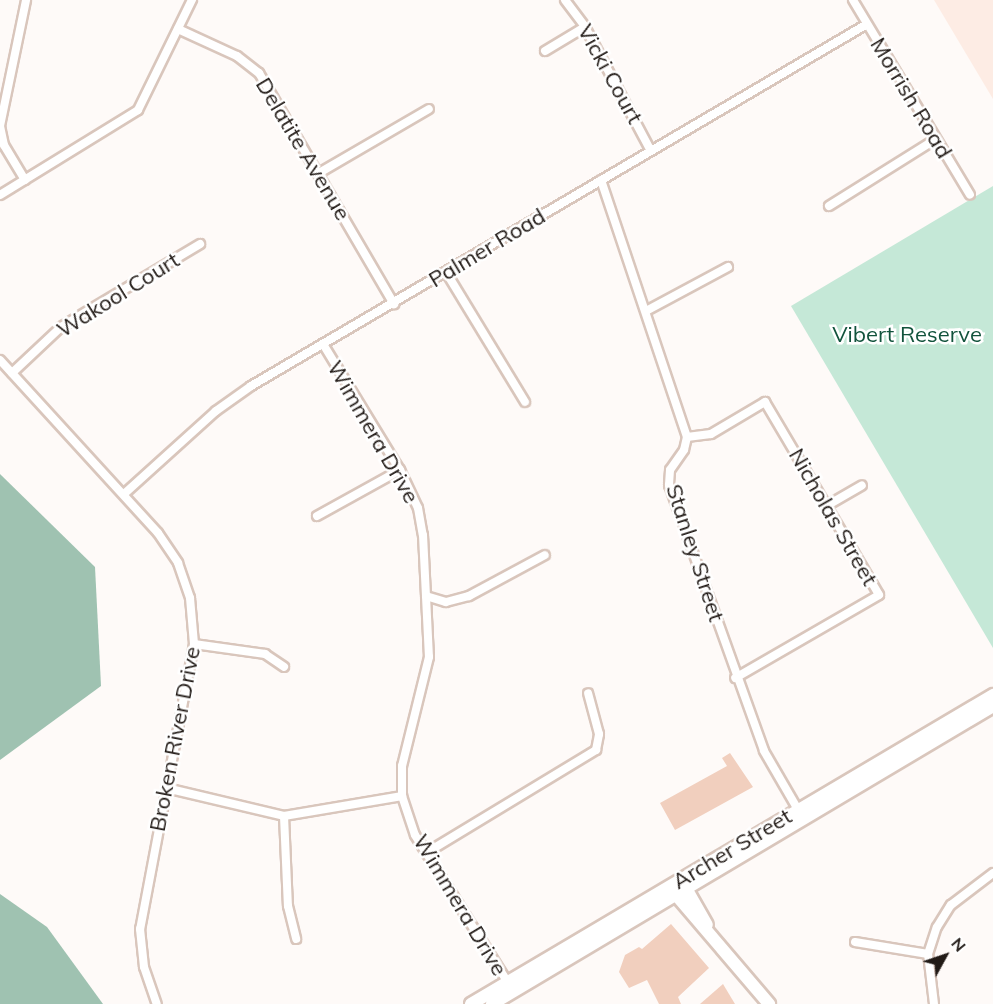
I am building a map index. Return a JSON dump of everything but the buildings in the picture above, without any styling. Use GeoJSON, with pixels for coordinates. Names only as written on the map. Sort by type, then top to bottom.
{"type":"FeatureCollection","features":[{"type":"Feature","properties":{"kind":"main road","name":"Archer Street"},"geometry":{"type":"LineString","coordinates":[[471,1004],[509,986],[576,948],[957,721],[993,695]]}},
{"type":"Feature","properties":{"kind":"main road","name":"Archer Street"},"geometry":{"type":"LineString","coordinates":[[957,721],[993,706]]}},
{"type":"Feature","properties":{"kind":"main road"},"geometry":{"type":"LineString","coordinates":[[684,884],[713,937]]}},
{"type":"Feature","properties":{"kind":"main road"},"geometry":{"type":"LineString","coordinates":[[672,891],[769,1004]]}},
{"type":"Feature","properties":{"kind":"main road","name":"Archer Street"},"geometry":{"type":"LineString","coordinates":[[492,1004],[509,986]]}},
{"type":"Feature","properties":{"kind":"street"},"geometry":{"type":"LineString","coordinates":[[25,180],[4,145],[0,126],[26,0]]}},
{"type":"Feature","properties":{"kind":"street"},"geometry":{"type":"LineString","coordinates":[[0,195],[133,114],[144,101],[192,0]]}},
{"type":"Feature","properties":{"kind":"street","name":"Vicki Court"},"geometry":{"type":"LineString","coordinates":[[565,0],[585,27],[651,151]]}},
{"type":"Feature","properties":{"kind":"street","name":"Morrish Road"},"geometry":{"type":"LineString","coordinates":[[853,0],[970,195]]}},
{"type":"Feature","properties":{"kind":"street","name":"Palmer Road"},"geometry":{"type":"LineString","coordinates":[[124,495],[216,411],[323,344],[867,24]]}},
{"type":"Feature","properties":{"kind":"street"},"geometry":{"type":"LineString","coordinates":[[545,51],[585,27]]}},
{"type":"Feature","properties":{"kind":"street","name":"Delatite Avenue"},"geometry":{"type":"LineString","coordinates":[[178,29],[237,56],[260,73],[394,304]]}},
{"type":"Feature","properties":{"kind":"street"},"geometry":{"type":"LineString","coordinates":[[319,173],[429,109]]}},
{"type":"Feature","properties":{"kind":"street"},"geometry":{"type":"LineString","coordinates":[[829,206],[936,139]]}},
{"type":"Feature","properties":{"kind":"street"},"geometry":{"type":"LineString","coordinates":[[601,180],[687,437]]}},
{"type":"Feature","properties":{"kind":"street","name":"Wakool Court"},"geometry":{"type":"LineString","coordinates":[[12,373],[62,327],[200,244]]}},
{"type":"Feature","properties":{"kind":"street"},"geometry":{"type":"LineString","coordinates":[[646,312],[728,267]]}},
{"type":"Feature","properties":{"kind":"street"},"geometry":{"type":"LineString","coordinates":[[446,272],[525,402]]}},
{"type":"Feature","properties":{"kind":"street","name":"Wimmera Drive"},"geometry":{"type":"LineString","coordinates":[[323,344],[400,470],[418,508],[429,657],[402,766],[402,796],[415,835],[509,986]]}},
{"type":"Feature","properties":{"kind":"street","name":"Broken River Drive"},"geometry":{"type":"LineString","coordinates":[[0,360],[158,533],[178,563],[190,598],[194,644],[140,929],[144,967],[157,1004]]}},
{"type":"Feature","properties":{"kind":"street","name":"Nicholas Street"},"geometry":{"type":"LineString","coordinates":[[687,437],[711,434],[765,402],[828,505],[879,595],[735,678]]}},
{"type":"Feature","properties":{"kind":"street","name":"Stanley Street"},"geometry":{"type":"LineString","coordinates":[[687,437],[684,450],[670,470],[669,485],[735,678],[764,751],[801,814]]}},
{"type":"Feature","properties":{"kind":"street"},"geometry":{"type":"LineString","coordinates":[[317,516],[400,470]]}},
{"type":"Feature","properties":{"kind":"street"},"geometry":{"type":"LineString","coordinates":[[828,505],[862,485]]}},
{"type":"Feature","properties":{"kind":"street"},"geometry":{"type":"LineString","coordinates":[[426,596],[446,602],[469,596],[545,555]]}},
{"type":"Feature","properties":{"kind":"street"},"geometry":{"type":"LineString","coordinates":[[194,644],[265,654],[284,667]]}},
{"type":"Feature","properties":{"kind":"street"},"geometry":{"type":"LineString","coordinates":[[426,853],[596,750],[599,734],[588,693]]}},
{"type":"Feature","properties":{"kind":"street"},"geometry":{"type":"LineString","coordinates":[[166,788],[284,816],[402,796]]}},
{"type":"Feature","properties":{"kind":"street"},"geometry":{"type":"LineString","coordinates":[[284,816],[288,906],[296,939]]}},
{"type":"Feature","properties":{"kind":"street"},"geometry":{"type":"LineString","coordinates":[[934,1004],[928,954],[951,904],[993,873]]}},
{"type":"Feature","properties":{"kind":"street"},"geometry":{"type":"LineString","coordinates":[[855,942],[928,954]]}},
{"type":"Feature","properties":{"kind":"shaded area"},"geometry":{"type":"Polygon","coordinates":[[[934,0],[993,0],[993,99],[934,0]]]}},
{"type":"Feature","properties":{"kind":"green space","name":"Vibert Reserve"},"geometry":{"type":"Polygon","coordinates":[[[993,186],[993,648],[791,306],[993,186]]]}},
{"type":"Feature","properties":{"kind":"green space"},"geometry":{"type":"Polygon","coordinates":[[[0,474],[95,567],[101,686],[0,760],[0,474]]]}},
{"type":"Feature","properties":{"kind":"green space"},"geometry":{"type":"Polygon","coordinates":[[[0,894],[47,927],[103,1004],[0,1004],[0,894]]]}}]}
